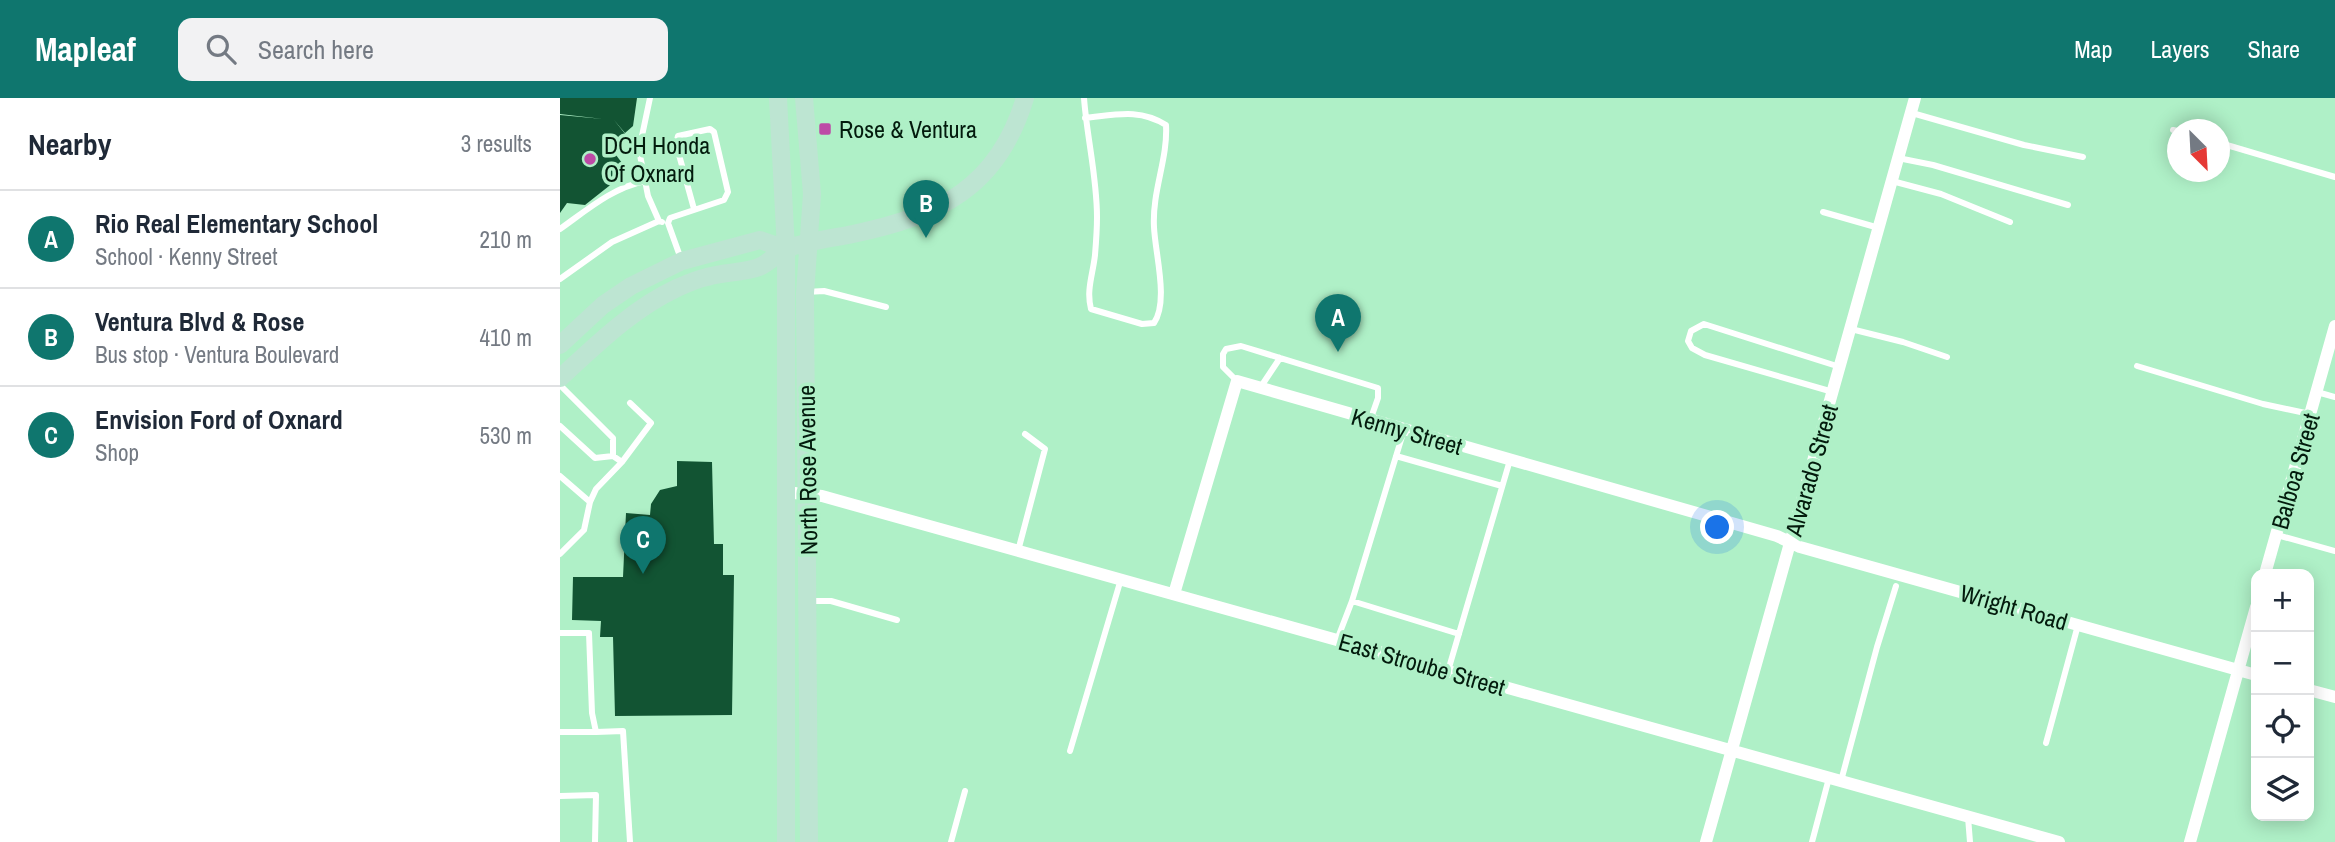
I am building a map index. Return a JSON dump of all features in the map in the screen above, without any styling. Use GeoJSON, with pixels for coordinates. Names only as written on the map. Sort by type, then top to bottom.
{"type":"FeatureCollection","features":[{"type":"Feature","properties":{"kind":"main road","name":"North Rose Avenue"},"geometry":{"type":"LineString","coordinates":[[778,98],[786,249],[786,842]]}},
{"type":"Feature","properties":{"kind":"main road","name":"North Rose Avenue"},"geometry":{"type":"LineString","coordinates":[[804,98],[812,194],[805,293],[809,842]]}},
{"type":"Feature","properties":{"kind":"main road"},"geometry":{"type":"LineString","coordinates":[[560,379],[649,302],[706,277],[760,267],[786,249],[890,226],[935,209],[961,193],[996,159],[1014,128],[1025,98]]}},
{"type":"Feature","properties":{"kind":"main road"},"geometry":{"type":"LineString","coordinates":[[560,345],[603,305],[631,286],[682,261],[761,240],[786,249]]}},
{"type":"Feature","properties":{"kind":"street","name":"Alvarado Street"},"geometry":{"type":"LineString","coordinates":[[1706,842],[1915,98]]}},
{"type":"Feature","properties":{"kind":"street","name":"Balboa Street"},"geometry":{"type":"LineString","coordinates":[[2267,569],[2335,326]]}},
{"type":"Feature","properties":{"kind":"street","name":"Kenny Street"},"geometry":{"type":"LineString","coordinates":[[1237,381],[1791,541]]}},
{"type":"Feature","properties":{"kind":"street"},"geometry":{"type":"LineString","coordinates":[[1174,594],[1237,381]]}},
{"type":"Feature","properties":{"kind":"street","name":"East Stroube Street"},"geometry":{"type":"LineString","coordinates":[[785,492],[822,496],[2059,842]]}},
{"type":"Feature","properties":{"kind":"street","name":"Wright Road"},"geometry":{"type":"LineString","coordinates":[[1791,541],[1800,547],[2251,674]]}},
{"type":"Feature","properties":{"kind":"street"},"geometry":{"type":"LineString","coordinates":[[2190,842],[2251,626]]}},
{"type":"Feature","properties":{"kind":"street"},"geometry":{"type":"LineString","coordinates":[[2314,691],[2335,697]]}},
{"type":"Feature","properties":{"kind":"lane"},"geometry":{"type":"LineString","coordinates":[[650,98],[639,150],[648,196],[659,221]]}},
{"type":"Feature","properties":{"kind":"lane"},"geometry":{"type":"LineString","coordinates":[[1084,98],[1085,118],[1097,217],[1095,256],[1087,295],[1091,309],[1142,324],[1154,323],[1161,307],[1153,225],[1154,204],[1167,140],[1166,125],[1153,117],[1135,113],[1085,118]]}},
{"type":"Feature","properties":{"kind":"lane"},"geometry":{"type":"LineString","coordinates":[[1911,113],[2024,145],[2082,157]]}},
{"type":"Feature","properties":{"kind":"lane"},"geometry":{"type":"LineString","coordinates":[[682,261],[668,223],[670,218],[724,200],[728,192],[714,132],[709,129],[678,136],[676,144],[694,209]]}},
{"type":"Feature","properties":{"kind":"lane"},"geometry":{"type":"LineString","coordinates":[[2230,147],[2335,177]]}},
{"type":"Feature","properties":{"kind":"lane"},"geometry":{"type":"LineString","coordinates":[[1898,158],[1933,165],[2068,205]]}},
{"type":"Feature","properties":{"kind":"lane"},"geometry":{"type":"LineString","coordinates":[[560,229],[606,196],[630,184],[645,181]]}},
{"type":"Feature","properties":{"kind":"lane"},"geometry":{"type":"LineString","coordinates":[[1892,181],[1941,194],[2010,222]]}},
{"type":"Feature","properties":{"kind":"lane"},"geometry":{"type":"LineString","coordinates":[[1824,212],[1879,228]]}},
{"type":"Feature","properties":{"kind":"lane"},"geometry":{"type":"LineString","coordinates":[[560,279],[612,242],[659,221],[668,223]]}},
{"type":"Feature","properties":{"kind":"lane"},"geometry":{"type":"LineString","coordinates":[[805,293],[824,291],[886,307]]}},
{"type":"Feature","properties":{"kind":"lane"},"geometry":{"type":"LineString","coordinates":[[1833,392],[1705,355],[1692,348],[1688,341],[1691,331],[1704,324],[1840,367]]}},
{"type":"Feature","properties":{"kind":"lane"},"geometry":{"type":"LineString","coordinates":[[1851,329],[1947,357]]}},
{"type":"Feature","properties":{"kind":"lane"},"geometry":{"type":"LineString","coordinates":[[1237,381],[1223,368],[1223,354],[1226,349],[1241,346],[1378,388],[1378,398],[1370,420]]}},
{"type":"Feature","properties":{"kind":"lane"},"geometry":{"type":"LineString","coordinates":[[1259,388],[1280,358]]}},
{"type":"Feature","properties":{"kind":"lane"},"geometry":{"type":"LineString","coordinates":[[2137,366],[2263,404],[2310,414]]}},
{"type":"Feature","properties":{"kind":"lane"},"geometry":{"type":"LineString","coordinates":[[560,386],[613,438],[613,456]]}},
{"type":"Feature","properties":{"kind":"lane"},"geometry":{"type":"LineString","coordinates":[[2317,392],[2335,397]]}},
{"type":"Feature","properties":{"kind":"lane"},"geometry":{"type":"LineString","coordinates":[[560,554],[584,530],[596,488],[622,463],[651,423],[630,403]]}},
{"type":"Feature","properties":{"kind":"lane"},"geometry":{"type":"LineString","coordinates":[[560,426],[594,458],[613,456],[622,463]]}},
{"type":"Feature","properties":{"kind":"lane"},"geometry":{"type":"LineString","coordinates":[[1337,640],[1352,601],[1404,430]]}},
{"type":"Feature","properties":{"kind":"lane"},"geometry":{"type":"LineString","coordinates":[[1018,551],[1045,449],[1025,434]]}},
{"type":"Feature","properties":{"kind":"lane"},"geometry":{"type":"LineString","coordinates":[[1396,456],[1502,486]]}},
{"type":"Feature","properties":{"kind":"lane"},"geometry":{"type":"LineString","coordinates":[[1448,671],[1510,460]]}},
{"type":"Feature","properties":{"kind":"lane"},"geometry":{"type":"LineString","coordinates":[[560,476],[590,502]]}},
{"type":"Feature","properties":{"kind":"lane"},"geometry":{"type":"LineString","coordinates":[[2277,535],[2335,551]]}},
{"type":"Feature","properties":{"kind":"lane"},"geometry":{"type":"LineString","coordinates":[[1070,751],[1121,579]]}},
{"type":"Feature","properties":{"kind":"lane"},"geometry":{"type":"LineString","coordinates":[[1812,842],[1835,779],[1896,586]]}},
{"type":"Feature","properties":{"kind":"lane"},"geometry":{"type":"LineString","coordinates":[[809,602],[831,601],[897,620]]}},
{"type":"Feature","properties":{"kind":"lane"},"geometry":{"type":"LineString","coordinates":[[1352,601],[1459,634]]}},
{"type":"Feature","properties":{"kind":"lane"},"geometry":{"type":"LineString","coordinates":[[2046,743],[2078,625]]}},
{"type":"Feature","properties":{"kind":"lane"},"geometry":{"type":"LineString","coordinates":[[560,633],[589,633],[592,713],[596,732]]}},
{"type":"Feature","properties":{"kind":"lane"},"geometry":{"type":"LineString","coordinates":[[560,732],[623,731],[630,842]]}},
{"type":"Feature","properties":{"kind":"lane"},"geometry":{"type":"LineString","coordinates":[[951,842],[965,791]]}},
{"type":"Feature","properties":{"kind":"lane"},"geometry":{"type":"LineString","coordinates":[[560,796],[596,795],[595,842]]}},
{"type":"Feature","properties":{"kind":"lane"},"geometry":{"type":"LineString","coordinates":[[1968,817],[1970,842]]}},
{"type":"Feature","properties":{"kind":"building","name":"DCH Honda Of Oxnard"},"geometry":{"type":"Polygon","coordinates":[[[560,98],[637,98],[633,126],[625,133],[614,120],[626,135],[610,147],[628,171],[585,205],[567,203],[560,213],[560,115],[603,119],[560,114],[560,98]]]}},
{"type":"Feature","properties":{"kind":"building"},"geometry":{"type":"Polygon","coordinates":[[[677,461],[712,462],[714,544],[723,544],[723,575],[734,575],[732,715],[615,716],[613,637],[600,637],[601,621],[572,620],[573,577],[623,577],[626,513],[650,515],[651,504],[660,490],[677,486],[677,461]]]}},
{"type":"Feature","properties":{"kind":"place","name":"Rose & Ventura"},"geometry":{"type":"Point","coordinates":[825,129]}},
{"type":"Feature","properties":{"kind":"place","name":"DCH Honda Of Oxnard"},"geometry":{"type":"Point","coordinates":[590,159]}},
{"type":"Feature","properties":{"kind":"place","name":"Ventura Blvd & Rose"},"geometry":{"type":"Point","coordinates":[926,238]}},
{"type":"Feature","properties":{"kind":"place","name":"Rio Real Elementary School"},"geometry":{"type":"Point","coordinates":[1338,352]}},
{"type":"Feature","properties":{"kind":"place","name":"Envision Ford of Oxnard"},"geometry":{"type":"Point","coordinates":[643,574]}}]}
